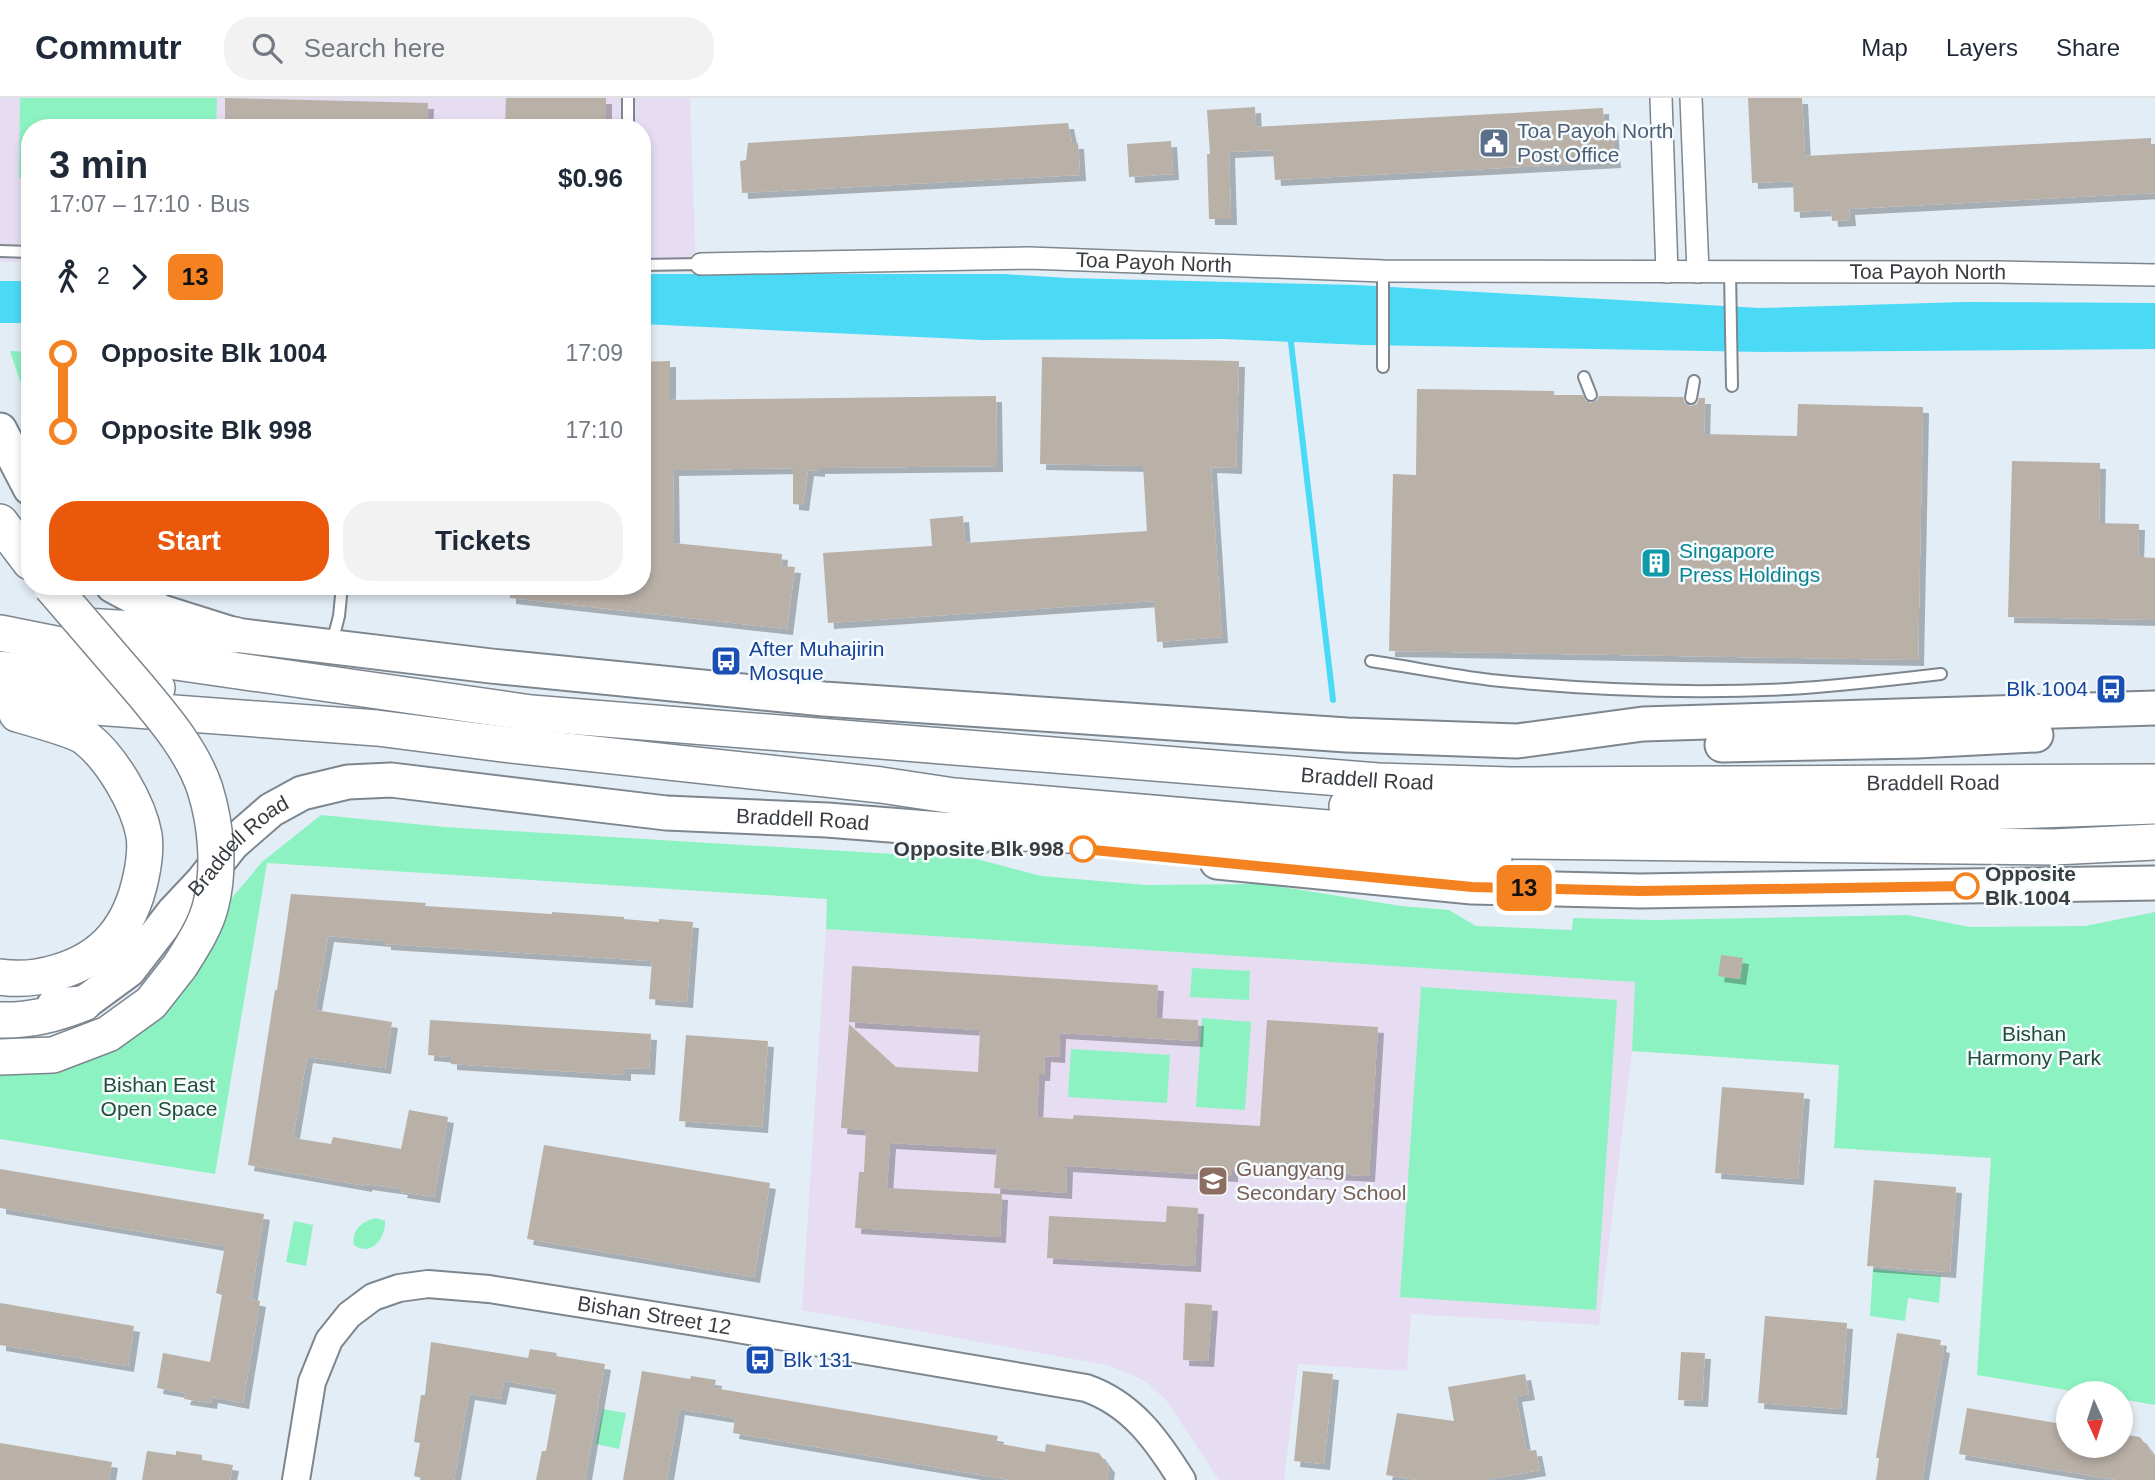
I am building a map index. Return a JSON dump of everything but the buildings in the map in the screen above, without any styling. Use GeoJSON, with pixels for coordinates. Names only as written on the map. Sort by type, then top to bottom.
{"type":"FeatureCollection","features":[{"type":"Feature","properties":{"kind":"highway"},"geometry":{"type":"LineString","coordinates":[[0,522],[21,550]]}},
{"type":"Feature","properties":{"kind":"highway"},"geometry":{"type":"LineString","coordinates":[[0,1057],[53,1055],[108,1034],[152,1003],[197,939],[211,905],[215,870],[214,824],[205,787],[167,722],[59,595]]}},
{"type":"Feature","properties":{"kind":"highway"},"geometry":{"type":"LineString","coordinates":[[0,621],[234,635]]}},
{"type":"Feature","properties":{"kind":"highway","name":"Braddell Road"},"geometry":{"type":"LineString","coordinates":[[0,634],[65,646],[531,713],[1378,781],[1510,785],[2155,782]]}},
{"type":"Feature","properties":{"kind":"highway","name":"Braddell Road"},"geometry":{"type":"LineString","coordinates":[[0,669],[185,692],[377,728]]}},
{"type":"Feature","properties":{"kind":"highway","name":"Braddell Road"},"geometry":{"type":"LineString","coordinates":[[0,700],[377,728],[967,797],[1375,832],[1517,852]]}},
{"type":"Feature","properties":{"kind":"highway"},"geometry":{"type":"LineString","coordinates":[[0,709],[86,738],[124,783],[144,835],[145,860],[129,917],[97,954],[72,968],[37,978],[0,977]]}},
{"type":"Feature","properties":{"kind":"highway"},"geometry":{"type":"LineString","coordinates":[[904,788],[950,778],[1367,807],[1518,813],[1923,814],[2155,806]]}},
{"type":"Feature","properties":{"kind":"highway"},"geometry":{"type":"LineString","coordinates":[[953,830],[1069,835],[1433,861],[1517,852],[1793,860],[2155,842]]}},
{"type":"Feature","properties":{"kind":"highway"},"geometry":{"type":"LineString","coordinates":[[0,1020],[18,1021],[52,1015],[83,1003]]}},
{"type":"Feature","properties":{"kind":"main road"},"geometry":{"type":"LineString","coordinates":[[0,430],[21,471]]}},
{"type":"Feature","properties":{"kind":"main road","name":"Braddell Road"},"geometry":{"type":"LineString","coordinates":[[130,595],[162,612],[234,635],[596,678],[824,699],[1347,736],[1517,741],[1643,724],[2155,708]]}},
{"type":"Feature","properties":{"kind":"main road"},"geometry":{"type":"LineString","coordinates":[[1517,741],[1660,746],[1917,741],[2155,732]]}},
{"type":"Feature","properties":{"kind":"main road","name":"Braddell Road"},"geometry":{"type":"LineString","coordinates":[[83,1003],[129,970],[232,844],[271,810],[302,793],[348,782],[391,780],[666,813],[817,819],[953,830],[977,837],[1023,843],[1472,887],[1640,891],[2155,883]]}},
{"type":"Feature","properties":{"kind":"main road"},"geometry":{"type":"LineString","coordinates":[[0,1003],[39,1007],[83,1003]]}},
{"type":"Feature","properties":{"kind":"street"},"geometry":{"type":"LineString","coordinates":[[1661,98],[1667,272]]}},
{"type":"Feature","properties":{"kind":"street"},"geometry":{"type":"LineString","coordinates":[[1691,98],[1698,272]]}},
{"type":"Feature","properties":{"kind":"street","name":"Toa Payoh North"},"geometry":{"type":"LineString","coordinates":[[701,264],[1029,258],[1383,277],[1667,272],[1698,272],[1730,280],[1997,272],[2155,275]]}},
{"type":"Feature","properties":{"kind":"street","name":"Bishan Street 12"},"geometry":{"type":"LineString","coordinates":[[296,1480],[312,1381],[329,1340],[349,1315],[373,1297],[399,1288],[428,1284],[489,1289],[1086,1388],[1105,1395],[1145,1427],[1182,1480]]}},
{"type":"Feature","properties":{"kind":"lane"},"geometry":{"type":"LineString","coordinates":[[628,98],[628,119]]}},
{"type":"Feature","properties":{"kind":"lane"},"geometry":{"type":"LineString","coordinates":[[0,251],[21,252]]}},
{"type":"Feature","properties":{"kind":"lane","name":"Toa Payoh North"},"geometry":{"type":"LineString","coordinates":[[651,265],[701,264]]}},
{"type":"Feature","properties":{"kind":"lane"},"geometry":{"type":"LineString","coordinates":[[1383,277],[1383,367]]}},
{"type":"Feature","properties":{"kind":"lane"},"geometry":{"type":"LineString","coordinates":[[1730,280],[1732,386]]}},
{"type":"Feature","properties":{"kind":"lane"},"geometry":{"type":"LineString","coordinates":[[1584,377],[1591,395]]}},
{"type":"Feature","properties":{"kind":"lane"},"geometry":{"type":"LineString","coordinates":[[1691,398],[1694,381]]}},
{"type":"Feature","properties":{"kind":"lane"},"geometry":{"type":"LineString","coordinates":[[332,645],[341,595]]}},
{"type":"Feature","properties":{"kind":"lane"},"geometry":{"type":"LineString","coordinates":[[1371,661],[1489,679],[1573,687],[1714,691],[1842,685],[1941,674]]}},
{"type":"Feature","properties":{"kind":"shaded area"},"geometry":{"type":"Polygon","coordinates":[[[0,98],[690,98],[696,272],[651,272],[651,119],[21,119],[21,262],[0,262],[0,98]]]}},
{"type":"Feature","properties":{"kind":"shaded area","name":"Guangyang Secondary School"},"geometry":{"type":"Polygon","coordinates":[[[826,929],[1635,982],[1632,1051],[1599,1325],[1411,1314],[1407,1371],[1298,1364],[1284,1480],[1219,1480],[1166,1400],[1135,1376],[1107,1365],[802,1310],[826,929]]]}},
{"type":"Feature","properties":{"kind":"green space"},"geometry":{"type":"Polygon","coordinates":[[[20,98],[217,98],[216,119],[21,119],[19,178],[20,98]]]}},
{"type":"Feature","properties":{"kind":"green space"},"geometry":{"type":"Polygon","coordinates":[[[10,351],[21,352],[21,384],[10,351]]]}},
{"type":"Feature","properties":{"kind":"green space"},"geometry":{"type":"Polygon","coordinates":[[[321,815],[445,827],[977,859],[1041,876],[1146,885],[1263,884],[1401,906],[1449,910],[1476,926],[1572,930],[1573,918],[1655,920],[1908,915],[1970,927],[2085,926],[2155,912],[2155,1405],[2133,1401],[2133,1381],[2056,1381],[2056,1388],[1977,1375],[1991,1158],[1834,1148],[1839,1065],[1632,1051],[1635,982],[826,929],[827,899],[267,863],[215,1174],[0,1139],[0,1072],[169,1006],[194,976],[214,941],[225,906],[262,862],[321,815]]]}},
{"type":"Feature","properties":{"kind":"green space"},"geometry":{"type":"Polygon","coordinates":[[[1192,968],[1250,971],[1249,1000],[1190,997],[1192,968]]]}},
{"type":"Feature","properties":{"kind":"green space"},"geometry":{"type":"Polygon","coordinates":[[[1421,987],[1617,1000],[1596,1310],[1400,1297],[1421,987]]]}},
{"type":"Feature","properties":{"kind":"green space"},"geometry":{"type":"Polygon","coordinates":[[[1202,1018],[1251,1022],[1245,1110],[1196,1107],[1202,1018]]]}},
{"type":"Feature","properties":{"kind":"green space"},"geometry":{"type":"Polygon","coordinates":[[[1071,1049],[1170,1055],[1167,1103],[1068,1097],[1071,1049]]]}},
{"type":"Feature","properties":{"kind":"green space"},"geometry":{"type":"Polygon","coordinates":[[[376,1218],[385,1221],[385,1227],[376,1244],[366,1249],[354,1245],[354,1235],[359,1227],[376,1218]]]}},
{"type":"Feature","properties":{"kind":"green space"},"geometry":{"type":"Polygon","coordinates":[[[294,1221],[313,1225],[306,1266],[286,1262],[294,1221]]]}},
{"type":"Feature","properties":{"kind":"green space"},"geometry":{"type":"Polygon","coordinates":[[[1873,1269],[1941,1276],[1939,1303],[1908,1298],[1905,1321],[1870,1316],[1873,1269]]]}},
{"type":"Feature","properties":{"kind":"green space"},"geometry":{"type":"Polygon","coordinates":[[[603,1409],[626,1413],[619,1449],[596,1444],[603,1409]]]}},
{"type":"Feature","properties":{"kind":"water"},"geometry":{"type":"Polygon","coordinates":[[[651,274],[1004,274],[1357,285],[1759,308],[1964,302],[2155,303],[2155,349],[1763,352],[1364,345],[1225,339],[983,340],[651,324],[651,274]]]}},
{"type":"Feature","properties":{"kind":"water"},"geometry":{"type":"Polygon","coordinates":[[[0,281],[21,281],[21,323],[0,323],[0,281]]]}},
{"type":"Feature","properties":{"kind":"waterway"},"geometry":{"type":"LineString","coordinates":[[1290,334],[1333,700]]}},
{"type":"Feature","properties":{"kind":"bus line","name":"13"},"geometry":{"type":"LineString","coordinates":[[1083,849],[1472,887],[1640,891],[1966,886]]}},
{"type":"Feature","properties":{"kind":"place","name":"Toa Payoh North Post Office"},"geometry":{"type":"Point","coordinates":[1494,143]}},
{"type":"Feature","properties":{"kind":"place","name":"Singapore Press Holdings"},"geometry":{"type":"Point","coordinates":[1656,563]}},
{"type":"Feature","properties":{"kind":"place","name":"After Muhajirin Mosque"},"geometry":{"type":"Point","coordinates":[726,661]}},
{"type":"Feature","properties":{"kind":"place","name":"Blk 1004"},"geometry":{"type":"Point","coordinates":[2111,689]}},
{"type":"Feature","properties":{"kind":"place","name":"Opposite Blk 998"},"geometry":{"type":"Point","coordinates":[1083,849]}},
{"type":"Feature","properties":{"kind":"place","name":"Opposite Blk 1004"},"geometry":{"type":"Point","coordinates":[1966,886]}},
{"type":"Feature","properties":{"kind":"place","name":"Guangyang Secondary School"},"geometry":{"type":"Point","coordinates":[1213,1181]}},
{"type":"Feature","properties":{"kind":"place","name":"Blk 131"},"geometry":{"type":"Point","coordinates":[760,1360]}},
{"type":"Feature","properties":{"kind":"park label","name":"Bishan Harmony Park"},"geometry":{"type":"Point","coordinates":[2034,1046]}},
{"type":"Feature","properties":{"kind":"park label","name":"Bishan East Open Space"},"geometry":{"type":"Point","coordinates":[159,1097]}}]}
